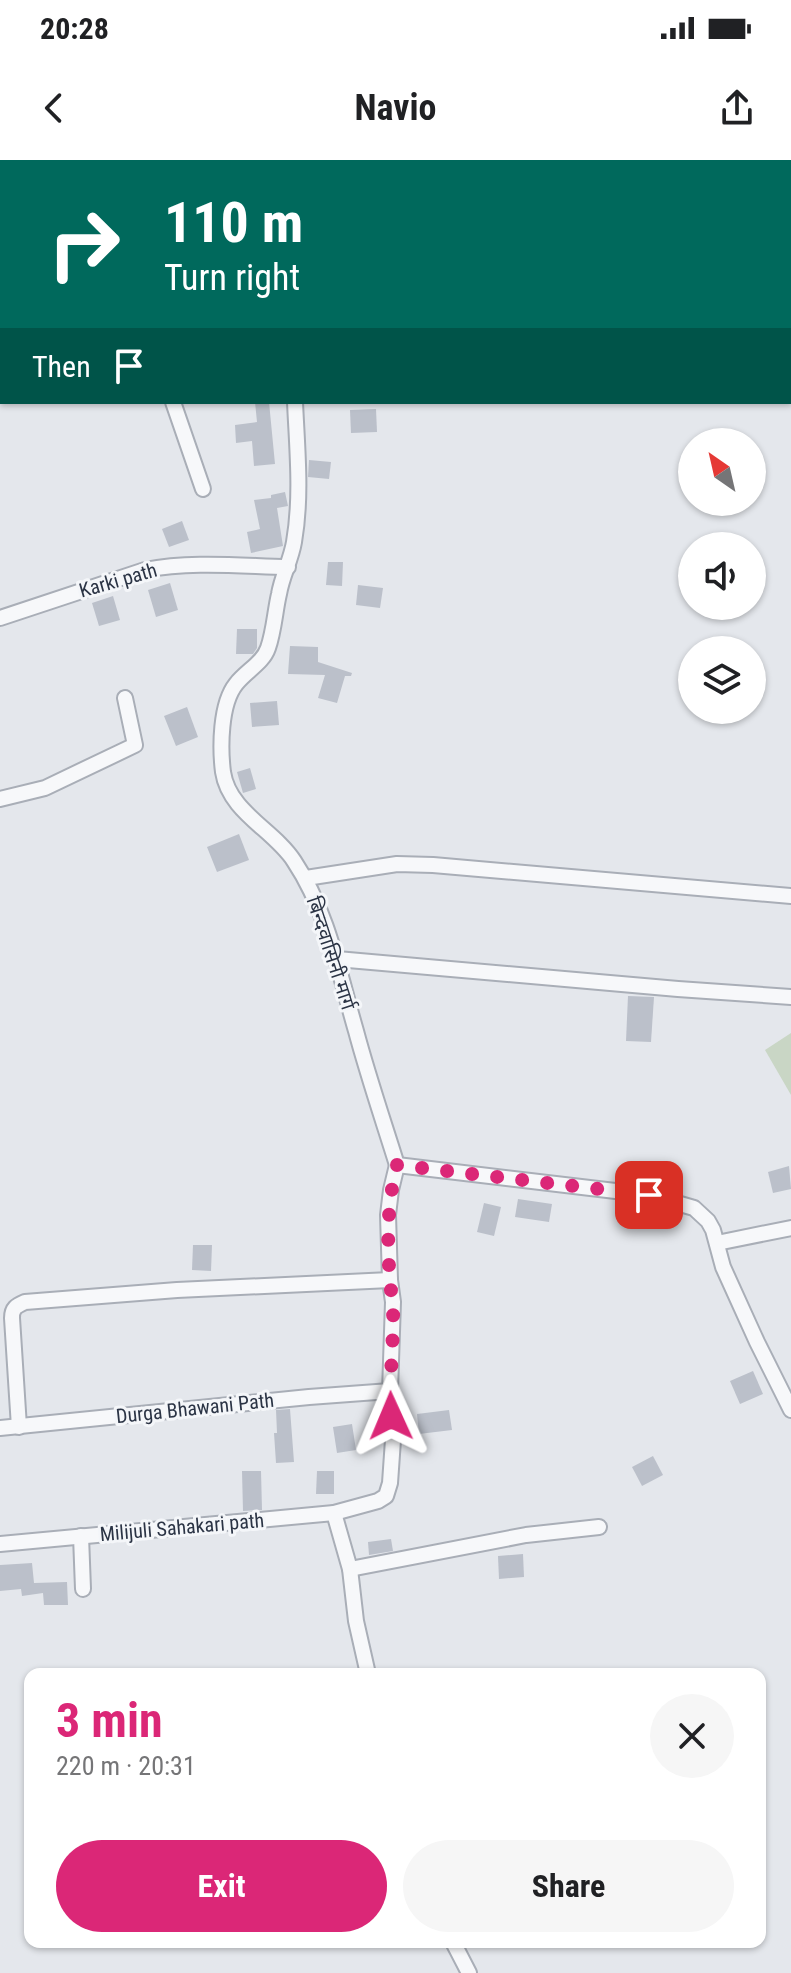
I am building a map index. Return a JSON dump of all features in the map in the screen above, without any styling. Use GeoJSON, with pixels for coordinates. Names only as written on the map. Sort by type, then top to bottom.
{"type":"FeatureCollection","features":[{"type":"Feature","properties":{"kind":"street"},"geometry":{"type":"LineString","coordinates":[[174,404],[203,489]]}},
{"type":"Feature","properties":{"kind":"street","name":"बिन्दवासिनी मार्ग"},"geometry":{"type":"LineString","coordinates":[[295,404],[299,492],[294,542],[268,647],[263,657],[229,695],[224,713],[224,775],[240,807],[288,851],[306,878],[322,912],[397,1165]]}},
{"type":"Feature","properties":{"kind":"street","name":"Karki path"},"geometry":{"type":"LineString","coordinates":[[0,618],[145,570],[169,565],[288,567]]}},
{"type":"Feature","properties":{"kind":"street"},"geometry":{"type":"LineString","coordinates":[[0,799],[45,788],[135,745],[125,698]]}},
{"type":"Feature","properties":{"kind":"street"},"geometry":{"type":"LineString","coordinates":[[306,878],[397,864],[433,865],[791,896]]}},
{"type":"Feature","properties":{"kind":"street"},"geometry":{"type":"LineString","coordinates":[[337,959],[791,997]]}},
{"type":"Feature","properties":{"kind":"street"},"geometry":{"type":"LineString","coordinates":[[390,1391],[393,1302],[388,1215],[397,1165],[649,1195],[694,1208],[713,1230],[723,1267],[791,1410]]}},
{"type":"Feature","properties":{"kind":"street"},"geometry":{"type":"LineString","coordinates":[[717,1243],[791,1228]]}},
{"type":"Feature","properties":{"kind":"street"},"geometry":{"type":"LineString","coordinates":[[19,1427],[12,1312],[25,1302],[177,1290],[390,1280]]}},
{"type":"Feature","properties":{"kind":"street","name":"Durga Bhawani Path"},"geometry":{"type":"LineString","coordinates":[[0,1428],[390,1391]]}},
{"type":"Feature","properties":{"kind":"street","name":"Milijuli Sahakari path"},"geometry":{"type":"LineString","coordinates":[[0,1544],[334,1513],[364,1506],[384,1498],[390,1483],[393,1440],[390,1391]]}},
{"type":"Feature","properties":{"kind":"street"},"geometry":{"type":"LineString","coordinates":[[334,1513],[350,1569],[356,1621],[367,1668]]}},
{"type":"Feature","properties":{"kind":"street"},"geometry":{"type":"LineString","coordinates":[[350,1569],[526,1535],[599,1527]]}},
{"type":"Feature","properties":{"kind":"street"},"geometry":{"type":"LineString","coordinates":[[81,1536],[83,1589]]}},
{"type":"Feature","properties":{"kind":"street"},"geometry":{"type":"LineString","coordinates":[[456,1948],[469,1973]]}},
{"type":"Feature","properties":{"kind":"green space"},"geometry":{"type":"Polygon","coordinates":[[[791,1033],[791,1095],[765,1050],[791,1033]]]}},
{"type":"Feature","properties":{"kind":"building"},"geometry":{"type":"Polygon","coordinates":[[[255,404],[269,404],[275,464],[254,466],[252,441],[236,443],[235,425],[257,422],[255,404]]]}},
{"type":"Feature","properties":{"kind":"building"},"geometry":{"type":"Polygon","coordinates":[[[376,409],[377,432],[351,433],[350,410],[376,409]]]}},
{"type":"Feature","properties":{"kind":"building"},"geometry":{"type":"Polygon","coordinates":[[[309,460],[331,462],[329,479],[308,477],[309,460]]]}},
{"type":"Feature","properties":{"kind":"building"},"geometry":{"type":"Polygon","coordinates":[[[285,492],[288,506],[277,508],[283,546],[251,553],[247,532],[260,529],[254,500],[285,492]]]}},
{"type":"Feature","properties":{"kind":"building"},"geometry":{"type":"Polygon","coordinates":[[[182,521],[189,540],[169,547],[162,529],[182,521]]]}},
{"type":"Feature","properties":{"kind":"building"},"geometry":{"type":"Polygon","coordinates":[[[328,562],[343,562],[342,586],[326,585],[328,562]]]}},
{"type":"Feature","properties":{"kind":"building"},"geometry":{"type":"Polygon","coordinates":[[[170,583],[178,610],[156,617],[148,590],[170,583]]]}},
{"type":"Feature","properties":{"kind":"building"},"geometry":{"type":"Polygon","coordinates":[[[358,585],[383,588],[380,608],[356,605],[358,585]]]}},
{"type":"Feature","properties":{"kind":"building"},"geometry":{"type":"Polygon","coordinates":[[[113,596],[120,620],[99,626],[92,603],[113,596]]]}},
{"type":"Feature","properties":{"kind":"building"},"geometry":{"type":"Polygon","coordinates":[[[237,629],[257,629],[257,648],[253,654],[236,654],[237,629]]]}},
{"type":"Feature","properties":{"kind":"building"},"geometry":{"type":"Polygon","coordinates":[[[290,646],[318,647],[318,662],[352,673],[345,676],[337,703],[318,698],[325,675],[288,674],[290,646]]]}},
{"type":"Feature","properties":{"kind":"building"},"geometry":{"type":"Polygon","coordinates":[[[277,701],[279,725],[252,727],[250,703],[277,701]]]}},
{"type":"Feature","properties":{"kind":"building"},"geometry":{"type":"Polygon","coordinates":[[[187,707],[198,737],[176,746],[164,716],[187,707]]]}},
{"type":"Feature","properties":{"kind":"building"},"geometry":{"type":"Polygon","coordinates":[[[250,768],[256,789],[243,793],[237,772],[250,768]]]}},
{"type":"Feature","properties":{"kind":"building"},"geometry":{"type":"Polygon","coordinates":[[[239,834],[249,860],[217,872],[207,847],[239,834]]]}},
{"type":"Feature","properties":{"kind":"building"},"geometry":{"type":"Polygon","coordinates":[[[628,996],[654,997],[651,1042],[626,1041],[628,996]]]}},
{"type":"Feature","properties":{"kind":"building"},"geometry":{"type":"Polygon","coordinates":[[[789,1166],[791,1189],[773,1193],[768,1172],[789,1166]]]}},
{"type":"Feature","properties":{"kind":"building"},"geometry":{"type":"Polygon","coordinates":[[[518,1199],[552,1204],[549,1222],[515,1217],[518,1199]]]}},
{"type":"Feature","properties":{"kind":"building"},"geometry":{"type":"Polygon","coordinates":[[[484,1203],[501,1207],[494,1236],[477,1232],[484,1203]]]}},
{"type":"Feature","properties":{"kind":"building"},"geometry":{"type":"Polygon","coordinates":[[[193,1245],[212,1245],[211,1271],[192,1270],[193,1245]]]}},
{"type":"Feature","properties":{"kind":"building"},"geometry":{"type":"Polygon","coordinates":[[[753,1371],[763,1394],[740,1404],[730,1381],[753,1371]]]}},
{"type":"Feature","properties":{"kind":"building"},"geometry":{"type":"Polygon","coordinates":[[[290,1409],[294,1462],[276,1463],[276,1410],[290,1409]]]}},
{"type":"Feature","properties":{"kind":"building"},"geometry":{"type":"Polygon","coordinates":[[[449,1410],[452,1430],[419,1434],[417,1414],[449,1410]]]}},
{"type":"Feature","properties":{"kind":"building"},"geometry":{"type":"Polygon","coordinates":[[[352,1424],[356,1450],[337,1453],[333,1427],[352,1424]]]}},
{"type":"Feature","properties":{"kind":"building"},"geometry":{"type":"Polygon","coordinates":[[[653,1456],[663,1475],[642,1486],[632,1467],[653,1456]]]}},
{"type":"Feature","properties":{"kind":"building"},"geometry":{"type":"Polygon","coordinates":[[[242,1471],[261,1471],[262,1510],[243,1511],[242,1471]]]}},
{"type":"Feature","properties":{"kind":"building"},"geometry":{"type":"Polygon","coordinates":[[[317,1471],[334,1471],[334,1494],[316,1494],[317,1471]]]}},
{"type":"Feature","properties":{"kind":"building"},"geometry":{"type":"Polygon","coordinates":[[[391,1539],[393,1551],[369,1555],[368,1542],[391,1539]]]}},
{"type":"Feature","properties":{"kind":"building"},"geometry":{"type":"Polygon","coordinates":[[[523,1554],[524,1577],[499,1579],[498,1556],[523,1554]]]}},
{"type":"Feature","properties":{"kind":"building"},"geometry":{"type":"Polygon","coordinates":[[[32,1563],[34,1583],[67,1582],[68,1605],[44,1605],[43,1593],[22,1596],[21,1589],[0,1591],[0,1565],[32,1563]]]}},
{"type":"Feature","properties":{"kind":"route"},"geometry":{"type":"LineString","coordinates":[[391,1416],[393,1302],[388,1215],[397,1165],[649,1195]]}}]}
